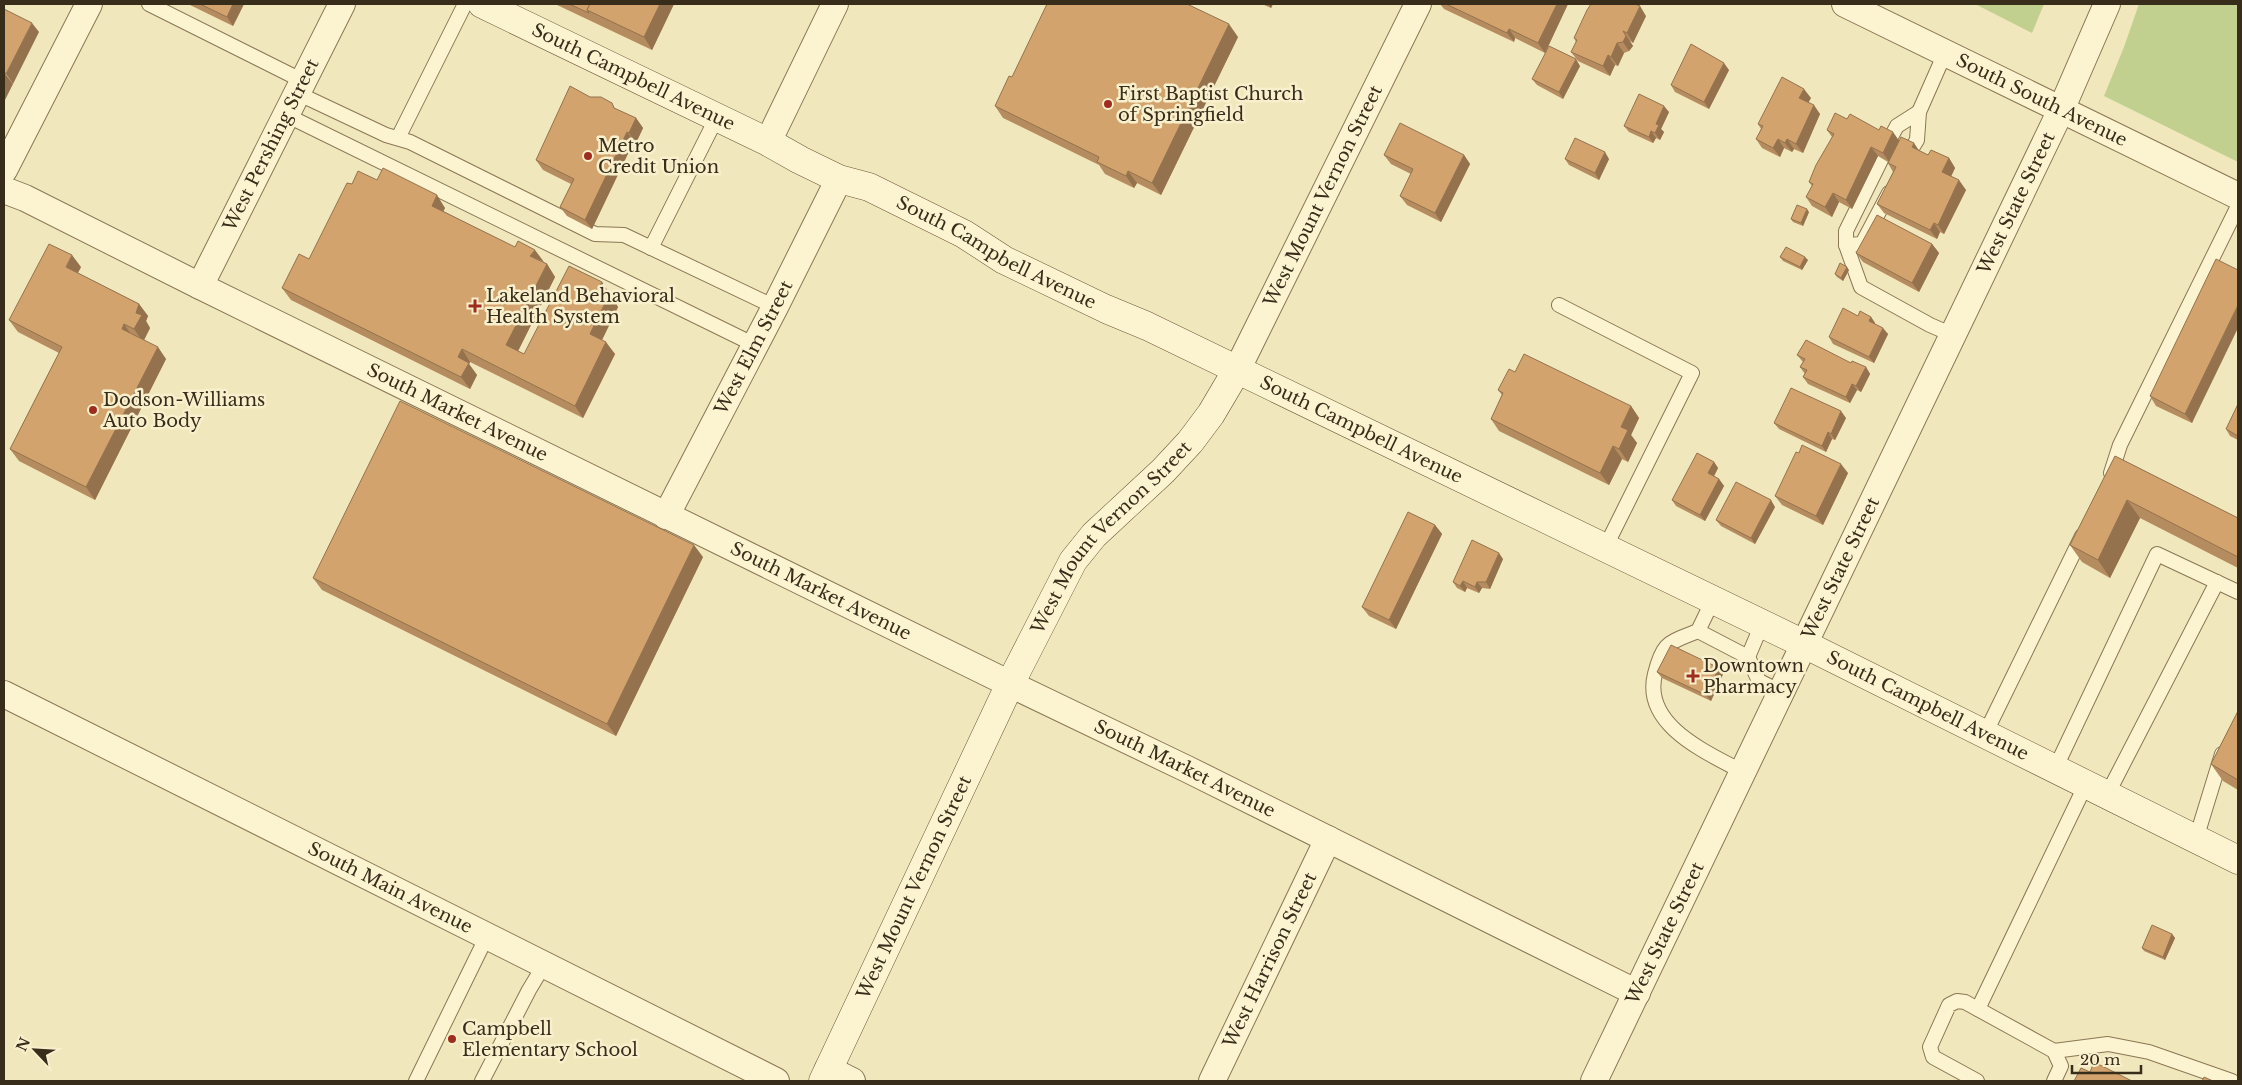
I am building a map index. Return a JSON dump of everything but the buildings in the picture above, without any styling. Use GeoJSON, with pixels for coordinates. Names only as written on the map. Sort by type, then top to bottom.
{"type":"FeatureCollection","features":[{"type":"Feature","properties":{"kind":"main road","name":"South Campbell Avenue"},"geometry":{"type":"LineString","coordinates":[[482,4],[717,117],[839,179],[878,192],[964,234],[1004,260],[1237,370],[1804,644],[2238,860]]}},
{"type":"Feature","properties":{"kind":"main road","name":"West Mount Vernon Street"},"geometry":{"type":"LineString","coordinates":[[834,1077],[1010,684],[1073,561],[1094,535],[1163,471],[1190,442],[1211,414],[1237,370]]}},
{"type":"Feature","properties":{"kind":"street"},"geometry":{"type":"LineString","coordinates":[[4,170],[89,4]]}},
{"type":"Feature","properties":{"kind":"street","name":"West Pershing Street"},"geometry":{"type":"LineString","coordinates":[[200,286],[342,4]]}},
{"type":"Feature","properties":{"kind":"street"},"geometry":{"type":"LineString","coordinates":[[768,142],[835,4]]}},
{"type":"Feature","properties":{"kind":"street","name":"West Mount Vernon Street"},"geometry":{"type":"LineString","coordinates":[[1237,370],[1418,4]]}},
{"type":"Feature","properties":{"kind":"street","name":"South South Avenue"},"geometry":{"type":"LineString","coordinates":[[1845,4],[2238,196]]}},
{"type":"Feature","properties":{"kind":"street","name":"West State Street"},"geometry":{"type":"LineString","coordinates":[[1594,1081],[2061,110],[2107,4]]}},
{"type":"Feature","properties":{"kind":"street","name":"West Elm Street"},"geometry":{"type":"LineString","coordinates":[[666,516],[776,307],[839,179]]}},
{"type":"Feature","properties":{"kind":"street","name":"South Market Avenue"},"geometry":{"type":"LineString","coordinates":[[4,190],[25,198],[666,516],[1328,839],[1637,993]]}},
{"type":"Feature","properties":{"kind":"street","name":"South Main Avenue"},"geometry":{"type":"LineString","coordinates":[[4,694],[776,1081]]}},
{"type":"Feature","properties":{"kind":"street","name":"West Harrison Street"},"geometry":{"type":"LineString","coordinates":[[1212,1081],[1328,839]]}},
{"type":"Feature","properties":{"kind":"lane"},"geometry":{"type":"LineString","coordinates":[[150,4],[296,96],[756,345]]}},
{"type":"Feature","properties":{"kind":"lane"},"geometry":{"type":"LineString","coordinates":[[398,138],[465,4]]}},
{"type":"Feature","properties":{"kind":"lane"},"geometry":{"type":"LineString","coordinates":[[1912,148],[1917,140],[1919,112],[1945,53]]}},
{"type":"Feature","properties":{"kind":"lane"},"geometry":{"type":"LineString","coordinates":[[296,96],[386,135],[410,142],[595,234],[624,235],[776,307]]}},
{"type":"Feature","properties":{"kind":"lane"},"geometry":{"type":"LineString","coordinates":[[1891,137],[1898,126],[1919,112]]}},
{"type":"Feature","properties":{"kind":"lane"},"geometry":{"type":"LineString","coordinates":[[651,248],[717,117]]}},
{"type":"Feature","properties":{"kind":"lane"},"geometry":{"type":"LineString","coordinates":[[1882,158],[1846,231],[1846,246],[1861,287],[1930,325],[1953,335]]}},
{"type":"Feature","properties":{"kind":"lane"},"geometry":{"type":"LineString","coordinates":[[1846,246],[1862,244],[1894,184]]}},
{"type":"Feature","properties":{"kind":"lane"},"geometry":{"type":"LineString","coordinates":[[2106,484],[2120,445],[2238,206]]}},
{"type":"Feature","properties":{"kind":"lane"},"geometry":{"type":"LineString","coordinates":[[1559,305],[1692,374],[1605,548]]}},
{"type":"Feature","properties":{"kind":"lane"},"geometry":{"type":"LineString","coordinates":[[1986,734],[2087,525]]}},
{"type":"Feature","properties":{"kind":"lane"},"geometry":{"type":"LineString","coordinates":[[2055,769],[2157,554],[2238,592]]}},
{"type":"Feature","properties":{"kind":"lane"},"geometry":{"type":"LineString","coordinates":[[1978,1009],[2097,790],[2218,582]]}},
{"type":"Feature","properties":{"kind":"lane"},"geometry":{"type":"LineString","coordinates":[[1713,600],[1698,631],[1666,645],[1658,659],[1652,685],[1653,697],[1662,715],[1681,737],[1743,772]]}},
{"type":"Feature","properties":{"kind":"lane"},"geometry":{"type":"LineString","coordinates":[[1748,657],[1762,624]]}},
{"type":"Feature","properties":{"kind":"lane"},"geometry":{"type":"LineString","coordinates":[[1698,631],[1748,657],[1759,682],[1781,692]]}},
{"type":"Feature","properties":{"kind":"lane"},"geometry":{"type":"LineString","coordinates":[[2196,839],[2228,738]]}},
{"type":"Feature","properties":{"kind":"lane"},"geometry":{"type":"LineString","coordinates":[[416,1081],[487,936]]}},
{"type":"Feature","properties":{"kind":"lane"},"geometry":{"type":"LineString","coordinates":[[482,1081],[544,965]]}},
{"type":"Feature","properties":{"kind":"lane"},"geometry":{"type":"LineString","coordinates":[[1977,1081],[1932,1057],[1930,1047],[1949,1005],[1957,1001],[1965,1002],[2054,1051],[2108,1044],[2149,1052],[2232,1081]]}},
{"type":"Feature","properties":{"kind":"lane"},"geometry":{"type":"LineString","coordinates":[[2054,1051],[2060,1066],[2054,1081]]}},
{"type":"Feature","properties":{"kind":"green space"},"geometry":{"type":"Polygon","coordinates":[[[1975,4],[2044,4],[2032,33],[1975,4]]]}},
{"type":"Feature","properties":{"kind":"green space"},"geometry":{"type":"Polygon","coordinates":[[[2139,4],[2238,4],[2238,162],[2104,96],[2139,4]]]}},
{"type":"Feature","properties":{"kind":"place","name":"First Baptist Church of Springfield"},"geometry":{"type":"Point","coordinates":[1108,104]}},
{"type":"Feature","properties":{"kind":"place","name":"Metro Credit Union"},"geometry":{"type":"Point","coordinates":[588,156]}},
{"type":"Feature","properties":{"kind":"place","name":"Lakeland Behavioral Health System"},"geometry":{"type":"Point","coordinates":[475,306]}},
{"type":"Feature","properties":{"kind":"place","name":"Dodson-Williams Auto Body"},"geometry":{"type":"Point","coordinates":[93,410]}},
{"type":"Feature","properties":{"kind":"place","name":"Downtown Pharmacy"},"geometry":{"type":"Point","coordinates":[1693,676]}},
{"type":"Feature","properties":{"kind":"place","name":"Campbell Elementary School"},"geometry":{"type":"Point","coordinates":[452,1039]}}]}
